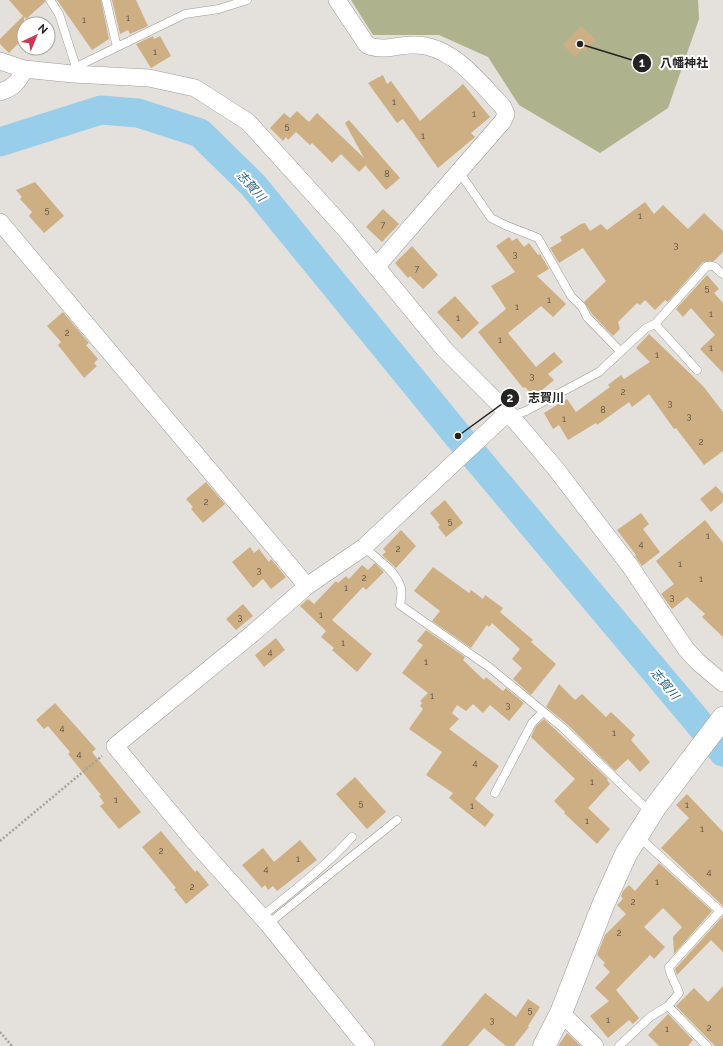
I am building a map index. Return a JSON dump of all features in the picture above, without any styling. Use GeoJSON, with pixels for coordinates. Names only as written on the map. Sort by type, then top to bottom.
{"type":"FeatureCollection","features":[{"type":"Feature","properties":{"kind":"street"},"geometry":{"type":"LineString","coordinates":[[337,0],[367,45],[374,48],[385,49],[414,44],[442,52],[471,73],[503,107],[506,114],[503,121],[460,173],[376,267]]}},
{"type":"Feature","properties":{"kind":"street"},"geometry":{"type":"LineString","coordinates":[[0,61],[24,69],[75,71],[149,78],[195,88],[248,122],[346,230],[445,350],[506,417],[608,536],[686,648],[698,662],[723,684]]}},
{"type":"Feature","properties":{"kind":"street"},"geometry":{"type":"LineString","coordinates":[[0,92],[16,84],[21,78],[24,69]]}},
{"type":"Feature","properties":{"kind":"street"},"geometry":{"type":"LineString","coordinates":[[0,222],[307,586]]}},
{"type":"Feature","properties":{"kind":"street"},"geometry":{"type":"LineString","coordinates":[[366,1046],[264,921],[193,840],[115,746],[252,634],[307,586],[339,563],[364,548],[506,417]]}},
{"type":"Feature","properties":{"kind":"street"},"geometry":{"type":"LineString","coordinates":[[544,1046],[561,1013],[603,904],[626,854],[651,813],[723,718]]}},
{"type":"Feature","properties":{"kind":"street"},"geometry":{"type":"LineString","coordinates":[[561,1013],[595,1046]]}},
{"type":"Feature","properties":{"kind":"lane"},"geometry":{"type":"LineString","coordinates":[[50,0],[59,14],[75,71],[117,47],[185,14],[219,9],[247,0]]}},
{"type":"Feature","properties":{"kind":"lane"},"geometry":{"type":"LineString","coordinates":[[106,0],[117,47]]}},
{"type":"Feature","properties":{"kind":"lane"},"geometry":{"type":"LineString","coordinates":[[460,173],[492,218],[505,225],[538,238],[571,296],[582,308],[586,317],[621,352]]}},
{"type":"Feature","properties":{"kind":"lane"},"geometry":{"type":"LineString","coordinates":[[506,417],[526,411],[599,372],[646,328],[655,324],[707,266],[716,267],[723,275]]}},
{"type":"Feature","properties":{"kind":"lane"},"geometry":{"type":"LineString","coordinates":[[655,324],[697,370]]}},
{"type":"Feature","properties":{"kind":"lane"},"geometry":{"type":"LineString","coordinates":[[364,548],[394,576],[400,584],[402,593],[400,605],[489,667],[563,728],[651,813]]}},
{"type":"Feature","properties":{"kind":"lane"},"geometry":{"type":"LineString","coordinates":[[495,793],[532,723],[543,712]]}},
{"type":"Feature","properties":{"kind":"lane"},"geometry":{"type":"LineString","coordinates":[[264,921],[397,820]]}},
{"type":"Feature","properties":{"kind":"lane"},"geometry":{"type":"LineString","coordinates":[[619,1046],[650,1017],[668,1006],[679,993],[676,983],[671,977],[669,967],[720,911],[637,835]]}},
{"type":"Feature","properties":{"kind":"lane"},"geometry":{"type":"LineString","coordinates":[[264,921],[301,885],[340,851],[352,837]]}},
{"type":"Feature","properties":{"kind":"lane"},"geometry":{"type":"LineString","coordinates":[[668,1006],[707,1046]]}},
{"type":"Feature","properties":{"kind":"path"},"geometry":{"type":"LineString","coordinates":[[0,841],[115,746]]}},
{"type":"Feature","properties":{"kind":"path"},"geometry":{"type":"LineString","coordinates":[[0,1032],[12,1046]]}},
{"type":"Feature","properties":{"kind":"green space"},"geometry":{"type":"Polygon","coordinates":[[[351,0],[698,0],[699,19],[668,108],[600,153],[519,105],[488,57],[439,35],[373,35],[351,0]]]}},
{"type":"Feature","properties":{"kind":"building"},"geometry":{"type":"Polygon","coordinates":[[[9,0],[45,0],[45,2],[29,16],[23,16],[9,0]]]}},
{"type":"Feature","properties":{"kind":"building"},"geometry":{"type":"Polygon","coordinates":[[[57,0],[101,0],[109,39],[92,50],[57,0]]]}},
{"type":"Feature","properties":{"kind":"building"},"geometry":{"type":"Polygon","coordinates":[[[112,0],[136,0],[148,26],[130,34],[128,30],[120,34],[112,0]]]}},
{"type":"Feature","properties":{"kind":"building"},"geometry":{"type":"Polygon","coordinates":[[[16,23],[16,46],[9,53],[0,44],[0,39],[16,23]]]}},
{"type":"Feature","properties":{"kind":"building"},"geometry":{"type":"Polygon","coordinates":[[[581,26],[596,40],[585,51],[582,49],[575,57],[563,45],[581,26]]]}},
{"type":"Feature","properties":{"kind":"building"},"geometry":{"type":"Polygon","coordinates":[[[153,36],[154,39],[160,36],[171,56],[151,68],[136,44],[153,36]]]}},
{"type":"Feature","properties":{"kind":"building"},"geometry":{"type":"Polygon","coordinates":[[[383,75],[387,84],[391,81],[420,121],[463,84],[490,117],[471,133],[475,137],[438,168],[403,119],[397,123],[368,83],[383,75]]]}},
{"type":"Feature","properties":{"kind":"building"},"geometry":{"type":"Polygon","coordinates":[[[297,111],[309,122],[317,113],[364,158],[345,123],[349,120],[400,178],[386,190],[366,166],[367,164],[359,172],[341,154],[332,163],[312,143],[310,145],[296,132],[288,140],[286,137],[283,141],[270,128],[284,113],[290,118],[297,111]]]}},
{"type":"Feature","properties":{"kind":"building"},"geometry":{"type":"Polygon","coordinates":[[[35,182],[64,216],[44,233],[29,216],[32,212],[20,199],[22,197],[16,190],[35,182]]]}},
{"type":"Feature","properties":{"kind":"building"},"geometry":{"type":"Polygon","coordinates":[[[645,202],[654,214],[663,205],[688,229],[704,213],[723,231],[723,252],[714,261],[703,262],[668,302],[665,300],[655,310],[645,300],[640,305],[637,303],[618,322],[620,329],[613,336],[592,314],[584,302],[606,281],[583,248],[559,263],[550,248],[562,241],[560,237],[581,224],[585,223],[590,231],[601,224],[607,230],[645,202]]]}},
{"type":"Feature","properties":{"kind":"building"},"geometry":{"type":"Polygon","coordinates":[[[383,209],[399,224],[382,242],[366,227],[383,209]]]}},
{"type":"Feature","properties":{"kind":"building"},"geometry":{"type":"Polygon","coordinates":[[[509,237],[512,241],[517,238],[524,247],[529,243],[538,255],[540,254],[549,269],[537,276],[566,304],[553,317],[541,306],[508,333],[536,367],[554,352],[563,362],[548,374],[554,380],[534,397],[525,387],[523,388],[478,332],[506,309],[491,286],[515,272],[496,246],[509,237]]]}},
{"type":"Feature","properties":{"kind":"building"},"geometry":{"type":"Polygon","coordinates":[[[412,246],[438,275],[423,289],[410,276],[408,278],[395,263],[412,246]]]}},
{"type":"Feature","properties":{"kind":"building"},"geometry":{"type":"Polygon","coordinates":[[[707,275],[719,289],[714,293],[723,303],[723,373],[700,349],[715,335],[691,308],[683,317],[676,309],[707,275]]]}},
{"type":"Feature","properties":{"kind":"building"},"geometry":{"type":"Polygon","coordinates":[[[455,296],[479,323],[462,339],[437,312],[455,296]]]}},
{"type":"Feature","properties":{"kind":"building"},"geometry":{"type":"Polygon","coordinates":[[[63,312],[89,343],[86,345],[98,359],[94,363],[97,366],[84,378],[58,345],[61,342],[47,326],[63,312]]]}},
{"type":"Feature","properties":{"kind":"building"},"geometry":{"type":"Polygon","coordinates":[[[649,334],[703,386],[723,412],[723,451],[704,465],[676,428],[674,429],[649,394],[632,407],[629,402],[597,425],[596,423],[568,440],[559,425],[553,429],[544,413],[567,399],[576,412],[610,387],[608,385],[621,375],[624,379],[650,362],[636,348],[649,334]]]}},
{"type":"Feature","properties":{"kind":"building"},"geometry":{"type":"Polygon","coordinates":[[[206,482],[225,504],[203,523],[191,509],[193,507],[186,499],[206,482]]]}},
{"type":"Feature","properties":{"kind":"building"},"geometry":{"type":"Polygon","coordinates":[[[716,486],[723,494],[723,502],[711,512],[700,499],[716,486]]]}},
{"type":"Feature","properties":{"kind":"building"},"geometry":{"type":"Polygon","coordinates":[[[445,500],[463,523],[446,537],[438,527],[440,525],[430,513],[445,500]]]}},
{"type":"Feature","properties":{"kind":"building"},"geometry":{"type":"Polygon","coordinates":[[[641,513],[649,524],[643,529],[660,552],[642,566],[635,556],[636,555],[617,530],[641,513]]]}},
{"type":"Feature","properties":{"kind":"building"},"geometry":{"type":"Polygon","coordinates":[[[705,520],[723,543],[723,637],[702,617],[705,614],[687,597],[672,609],[661,594],[674,584],[656,561],[705,520]]]}},
{"type":"Feature","properties":{"kind":"building"},"geometry":{"type":"Polygon","coordinates":[[[401,530],[416,546],[396,568],[382,555],[386,552],[383,549],[401,530]]]}},
{"type":"Feature","properties":{"kind":"building"},"geometry":{"type":"Polygon","coordinates":[[[250,547],[254,553],[259,549],[269,562],[271,559],[286,577],[271,589],[263,579],[253,588],[232,562],[250,547]]]}},
{"type":"Feature","properties":{"kind":"building"},"geometry":{"type":"Polygon","coordinates":[[[375,563],[384,572],[366,590],[363,587],[332,620],[372,654],[357,672],[332,650],[334,648],[321,637],[326,631],[300,606],[308,599],[314,604],[336,581],[338,583],[346,576],[349,579],[362,565],[368,570],[375,563]]]}},
{"type":"Feature","properties":{"kind":"building"},"geometry":{"type":"Polygon","coordinates":[[[433,567],[469,593],[471,590],[483,599],[485,595],[503,608],[500,612],[533,640],[531,642],[556,664],[531,695],[513,679],[522,668],[512,659],[520,649],[492,623],[489,627],[487,625],[471,648],[432,621],[440,611],[414,591],[433,567]]]}},
{"type":"Feature","properties":{"kind":"building"},"geometry":{"type":"Polygon","coordinates":[[[243,604],[253,616],[236,630],[226,619],[243,604]]]}},
{"type":"Feature","properties":{"kind":"building"},"geometry":{"type":"Polygon","coordinates":[[[426,630],[465,657],[463,660],[484,680],[486,677],[503,691],[506,688],[524,703],[509,721],[490,705],[483,713],[473,704],[466,711],[457,705],[452,713],[459,719],[449,729],[499,766],[475,799],[494,815],[485,827],[449,798],[453,793],[426,775],[442,752],[409,729],[423,709],[420,706],[422,703],[420,701],[428,693],[402,673],[423,645],[417,641],[426,630]]]}},
{"type":"Feature","properties":{"kind":"building"},"geometry":{"type":"Polygon","coordinates":[[[276,638],[285,650],[264,667],[255,655],[276,638]]]}},
{"type":"Feature","properties":{"kind":"building"},"geometry":{"type":"Polygon","coordinates":[[[559,684],[575,700],[582,694],[606,717],[611,712],[635,735],[631,740],[650,762],[640,772],[628,759],[615,771],[567,724],[546,707],[559,684]]]}},
{"type":"Feature","properties":{"kind":"building"},"geometry":{"type":"Polygon","coordinates":[[[55,703],[96,749],[92,752],[141,812],[119,829],[100,806],[104,803],[99,796],[101,795],[68,754],[70,752],[48,726],[44,729],[36,720],[55,703]]]}},
{"type":"Feature","properties":{"kind":"building"},"geometry":{"type":"Polygon","coordinates":[[[544,719],[608,779],[607,780],[610,784],[588,808],[610,829],[597,844],[564,813],[565,812],[554,801],[575,779],[531,737],[536,726],[544,719]]]}},
{"type":"Feature","properties":{"kind":"building"},"geometry":{"type":"Polygon","coordinates":[[[355,777],[386,812],[367,829],[336,794],[355,777]]]}},
{"type":"Feature","properties":{"kind":"building"},"geometry":{"type":"Polygon","coordinates":[[[687,794],[723,832],[723,906],[661,848],[689,818],[676,805],[687,794]]]}},
{"type":"Feature","properties":{"kind":"building"},"geometry":{"type":"Polygon","coordinates":[[[161,831],[195,872],[197,870],[209,885],[186,904],[174,889],[176,888],[142,847],[161,831]]]}},
{"type":"Feature","properties":{"kind":"building"},"geometry":{"type":"Polygon","coordinates":[[[300,840],[317,860],[277,891],[273,886],[268,890],[265,885],[262,888],[242,865],[263,848],[274,862],[300,840]]]}},
{"type":"Feature","properties":{"kind":"building"},"geometry":{"type":"Polygon","coordinates":[[[659,863],[712,911],[674,954],[673,937],[682,927],[663,908],[644,927],[665,947],[654,959],[650,955],[616,990],[639,1018],[633,1024],[629,1020],[608,1038],[590,1016],[609,1001],[595,988],[610,972],[603,965],[605,963],[597,955],[605,935],[626,914],[617,905],[623,899],[621,896],[623,891],[629,885],[635,891],[659,863]]]}},
{"type":"Feature","properties":{"kind":"building"},"geometry":{"type":"Polygon","coordinates":[[[723,916],[723,952],[711,940],[677,975],[675,969],[723,916]]]}},
{"type":"Feature","properties":{"kind":"building"},"geometry":{"type":"Polygon","coordinates":[[[723,986],[723,1046],[715,1046],[676,1006],[694,988],[708,1002],[723,986]]]}},
{"type":"Feature","properties":{"kind":"building"},"geometry":{"type":"Polygon","coordinates":[[[485,993],[516,1017],[528,999],[540,1007],[528,1026],[529,1027],[514,1046],[506,1046],[484,1028],[468,1046],[441,1046],[485,993]]]}},
{"type":"Feature","properties":{"kind":"building"},"geometry":{"type":"Polygon","coordinates":[[[668,1014],[693,1040],[688,1046],[659,1046],[648,1035],[668,1014]]]}},
{"type":"Feature","properties":{"kind":"building"},"geometry":{"type":"Polygon","coordinates":[[[567,1033],[581,1046],[558,1046],[567,1033]]]}},
{"type":"Feature","properties":{"kind":"waterway","name":"志賀川"},"geometry":{"type":"LineString","coordinates":[[0,142],[101,110],[138,113],[200,133],[253,185],[458,436],[723,752]]}},
{"type":"Feature","properties":{"kind":"place","name":"八幡神社"},"geometry":{"type":"Point","coordinates":[580,44]}},
{"type":"Feature","properties":{"kind":"place","name":"志賀川"},"geometry":{"type":"Point","coordinates":[458,436]}}]}
